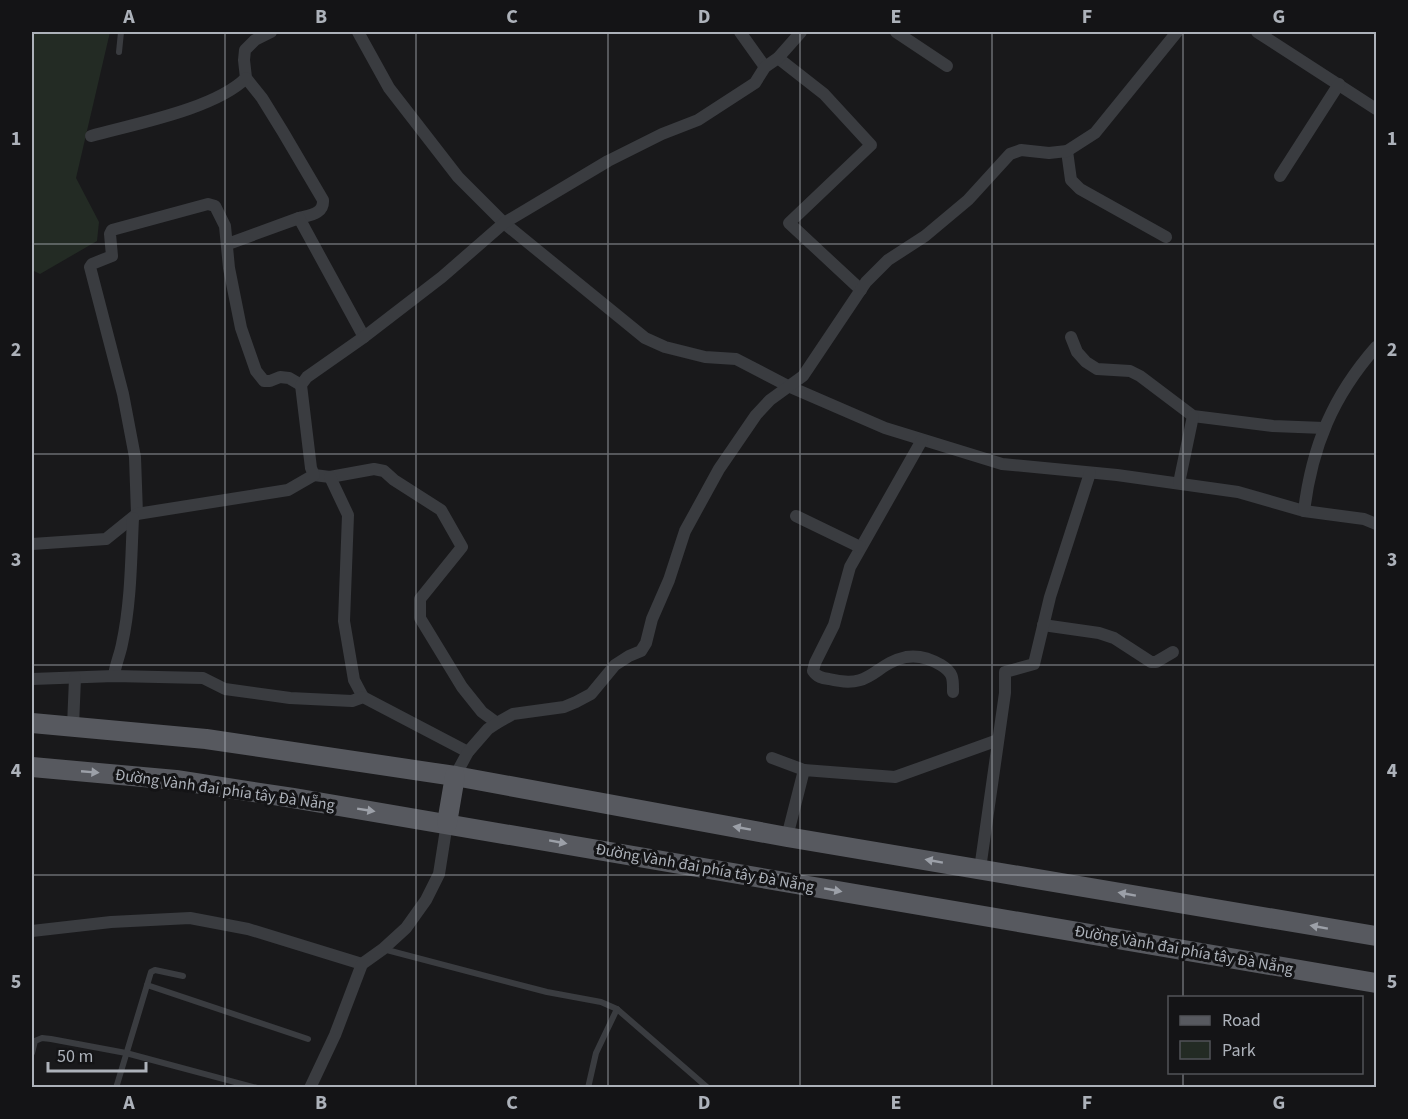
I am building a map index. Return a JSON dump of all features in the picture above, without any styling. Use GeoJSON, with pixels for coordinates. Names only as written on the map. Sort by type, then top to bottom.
{"type":"FeatureCollection","features":[{"type":"Feature","properties":{"kind":"main road"},"geometry":{"type":"LineString","coordinates":[[32,723],[206,739],[455,776],[787,837],[1377,936]]}},
{"type":"Feature","properties":{"kind":"main road","name":"Đường Vành đai phía tây Đà Nẵng"},"geometry":{"type":"LineString","coordinates":[[32,767],[176,780],[447,823],[1377,983]]}},
{"type":"Feature","properties":{"kind":"main road"},"geometry":{"type":"LineString","coordinates":[[447,823],[455,776]]}},
{"type":"Feature","properties":{"kind":"street"},"geometry":{"type":"LineString","coordinates":[[228,244],[319,213],[324,204],[278,123],[246,78],[245,50],[255,40],[271,32]]}},
{"type":"Feature","properties":{"kind":"street"},"geometry":{"type":"LineString","coordinates":[[358,32],[389,88],[458,177],[504,223],[645,338],[664,347],[705,357],[736,359],[788,386],[885,428],[1002,464],[1179,483],[1238,492],[1304,511],[1364,519],[1377,524]]}},
{"type":"Feature","properties":{"kind":"street"},"geometry":{"type":"LineString","coordinates":[[740,32],[765,67]]}},
{"type":"Feature","properties":{"kind":"street"},"geometry":{"type":"LineString","coordinates":[[314,475],[311,468],[301,385],[315,370],[364,337],[442,277],[504,223],[608,161],[662,134],[698,120],[755,83],[765,67],[778,58],[801,32]]}},
{"type":"Feature","properties":{"kind":"street"},"geometry":{"type":"LineString","coordinates":[[896,32],[947,66]]}},
{"type":"Feature","properties":{"kind":"street"},"geometry":{"type":"LineString","coordinates":[[455,776],[468,752],[488,729],[513,714],[564,706],[591,694],[615,665],[640,651],[646,644],[651,619],[669,580],[685,531],[719,469],[756,415],[770,400],[803,376],[861,290],[888,260],[925,236],[968,200],[1010,154],[1021,150],[1049,153],[1067,151],[1095,133],[1177,32]]}},
{"type":"Feature","properties":{"kind":"street"},"geometry":{"type":"LineString","coordinates":[[1257,32],[1377,109]]}},
{"type":"Feature","properties":{"kind":"street"},"geometry":{"type":"LineString","coordinates":[[778,58],[824,94],[871,144],[789,223],[861,290]]}},
{"type":"Feature","properties":{"kind":"street"},"geometry":{"type":"LineString","coordinates":[[91,136],[182,111],[235,89],[246,78]]}},
{"type":"Feature","properties":{"kind":"street"},"geometry":{"type":"LineString","coordinates":[[1280,176],[1339,84]]}},
{"type":"Feature","properties":{"kind":"street"},"geometry":{"type":"LineString","coordinates":[[1067,151],[1071,180],[1080,189],[1166,237]]}},
{"type":"Feature","properties":{"kind":"street"},"geometry":{"type":"LineString","coordinates":[[114,676],[115,665],[122,646],[127,611],[135,516],[135,457],[123,394],[90,267],[112,256],[110,234],[112,230],[208,204],[215,206],[225,226],[229,268],[241,328],[256,371],[264,381],[280,377],[289,378],[301,385]]}},
{"type":"Feature","properties":{"kind":"street"},"geometry":{"type":"LineString","coordinates":[[299,218],[364,337]]}},
{"type":"Feature","properties":{"kind":"street"},"geometry":{"type":"LineString","coordinates":[[1071,338],[1077,352],[1086,362],[1097,369],[1130,371],[1140,376],[1193,416],[1273,426],[1324,428]]}},
{"type":"Feature","properties":{"kind":"street"},"geometry":{"type":"LineString","coordinates":[[1304,511],[1308,480],[1324,428],[1341,392],[1377,347]]}},
{"type":"Feature","properties":{"kind":"street"},"geometry":{"type":"LineString","coordinates":[[1179,483],[1193,416]]}},
{"type":"Feature","properties":{"kind":"street"},"geometry":{"type":"LineString","coordinates":[[922,440],[850,567],[834,625],[813,671],[816,675],[840,682],[851,682],[870,677],[896,660],[907,657],[924,658],[949,670],[954,677],[953,692]]}},
{"type":"Feature","properties":{"kind":"street"},"geometry":{"type":"LineString","coordinates":[[32,544],[106,539],[135,516],[288,490],[314,475],[330,477],[374,469],[384,471],[441,510],[462,547],[420,599],[420,618],[462,687],[482,712],[497,723]]}},
{"type":"Feature","properties":{"kind":"street"},"geometry":{"type":"LineString","coordinates":[[980,869],[1005,693],[1005,672],[1034,664],[1050,597],[1090,473]]}},
{"type":"Feature","properties":{"kind":"street"},"geometry":{"type":"LineString","coordinates":[[330,477],[348,515],[344,621],[354,680],[363,697],[468,752]]}},
{"type":"Feature","properties":{"kind":"street"},"geometry":{"type":"LineString","coordinates":[[796,516],[860,547]]}},
{"type":"Feature","properties":{"kind":"street"},"geometry":{"type":"LineString","coordinates":[[1043,625],[1099,633],[1114,638],[1152,662],[1173,652]]}},
{"type":"Feature","properties":{"kind":"street"},"geometry":{"type":"LineString","coordinates":[[32,679],[114,676],[203,678],[225,689],[306,700],[352,701],[363,697]]}},
{"type":"Feature","properties":{"kind":"street"},"geometry":{"type":"LineString","coordinates":[[73,726],[75,678]]}},
{"type":"Feature","properties":{"kind":"street"},"geometry":{"type":"LineString","coordinates":[[772,758],[804,770],[895,777],[998,740]]}},
{"type":"Feature","properties":{"kind":"street"},"geometry":{"type":"LineString","coordinates":[[787,837],[804,770]]}},
{"type":"Feature","properties":{"kind":"street"},"geometry":{"type":"LineString","coordinates":[[310,1088],[335,1035],[362,964],[406,928],[439,874],[447,823]]}},
{"type":"Feature","properties":{"kind":"street"},"geometry":{"type":"LineString","coordinates":[[32,931],[111,922],[190,918],[248,929],[362,964]]}},
{"type":"Feature","properties":{"kind":"lane"},"geometry":{"type":"LineString","coordinates":[[119,52],[122,32]]}},
{"type":"Feature","properties":{"kind":"lane"},"geometry":{"type":"LineString","coordinates":[[383,949],[547,992],[601,1002],[617,1009],[708,1088]]}},
{"type":"Feature","properties":{"kind":"lane"},"geometry":{"type":"LineString","coordinates":[[116,1088],[151,972],[155,970],[183,976]]}},
{"type":"Feature","properties":{"kind":"lane"},"geometry":{"type":"LineString","coordinates":[[147,985],[308,1039]]}},
{"type":"Feature","properties":{"kind":"lane"},"geometry":{"type":"LineString","coordinates":[[588,1088],[596,1053],[617,1009]]}},
{"type":"Feature","properties":{"kind":"lane"},"geometry":{"type":"LineString","coordinates":[[32,1053],[35,1041],[42,1038],[126,1053],[257,1088]]}},
{"type":"Feature","properties":{"kind":"green space"},"geometry":{"type":"Polygon","coordinates":[[[32,32],[110,32],[76,178],[99,222],[97,241],[40,274],[32,270],[32,32]]]}}]}
